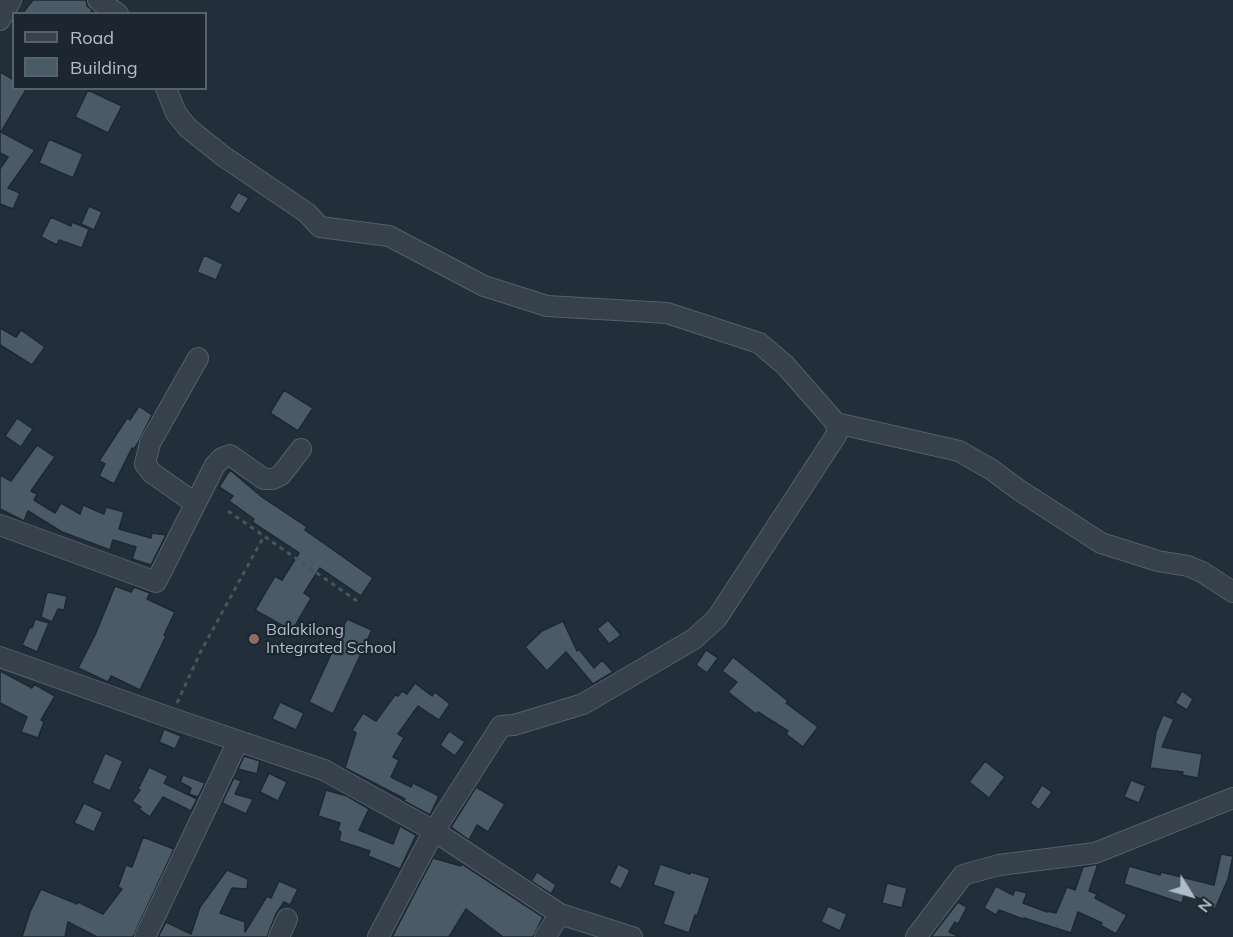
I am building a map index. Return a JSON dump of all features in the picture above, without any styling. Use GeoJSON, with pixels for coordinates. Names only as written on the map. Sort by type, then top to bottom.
{"type":"FeatureCollection","features":[{"type":"Feature","properties":{"kind":"street"},"geometry":{"type":"LineString","coordinates":[[0,20],[11,0]]}},
{"type":"Feature","properties":{"kind":"street"},"geometry":{"type":"LineString","coordinates":[[98,0],[115,12]]}},
{"type":"Feature","properties":{"kind":"street"},"geometry":{"type":"LineString","coordinates":[[167,90],[176,113],[188,129],[223,156],[307,213],[320,227],[389,236],[484,286],[547,306],[667,313],[759,343],[785,365],[836,423],[959,452],[992,470],[1101,543],[1158,561],[1188,566],[1202,572],[1233,592]]}},
{"type":"Feature","properties":{"kind":"street"},"geometry":{"type":"LineString","coordinates":[[195,502],[152,473],[145,464],[150,442],[198,358]]}},
{"type":"Feature","properties":{"kind":"street"},"geometry":{"type":"LineString","coordinates":[[378,937],[434,831],[501,726],[583,704],[694,639],[717,618],[837,434],[836,423]]}},
{"type":"Feature","properties":{"kind":"street"},"geometry":{"type":"LineString","coordinates":[[0,525],[156,582],[214,465],[230,455],[264,479],[273,479],[281,475],[301,448]]}},
{"type":"Feature","properties":{"kind":"street"},"geometry":{"type":"LineString","coordinates":[[0,657],[324,770],[434,831],[560,914],[632,937]]}},
{"type":"Feature","properties":{"kind":"street"},"geometry":{"type":"LineString","coordinates":[[145,937],[238,741]]}},
{"type":"Feature","properties":{"kind":"street"},"geometry":{"type":"LineString","coordinates":[[916,937],[963,875],[999,866],[1095,853],[1233,798]]}},
{"type":"Feature","properties":{"kind":"street"},"geometry":{"type":"LineString","coordinates":[[545,937],[560,914]]}},
{"type":"Feature","properties":{"kind":"path"},"geometry":{"type":"LineString","coordinates":[[228,511],[357,601]]}},
{"type":"Feature","properties":{"kind":"path"},"geometry":{"type":"LineString","coordinates":[[171,718],[201,651],[264,536]]}},
{"type":"Feature","properties":{"kind":"building"},"geometry":{"type":"Polygon","coordinates":[[[33,0],[86,0],[87,6],[92,10],[91,12],[24,12],[33,0]]]}},
{"type":"Feature","properties":{"kind":"building"},"geometry":{"type":"Polygon","coordinates":[[[0,72],[12,79],[12,90],[26,90],[1,132],[35,150],[8,188],[20,193],[13,209],[0,204],[0,169],[8,157],[0,153],[0,72]]]}},
{"type":"Feature","properties":{"kind":"building"},"geometry":{"type":"Polygon","coordinates":[[[88,90],[122,106],[108,133],[75,117],[88,90]]]}},
{"type":"Feature","properties":{"kind":"building"},"geometry":{"type":"Polygon","coordinates":[[[49,139],[83,154],[73,178],[39,163],[49,139]]]}},
{"type":"Feature","properties":{"kind":"building"},"geometry":{"type":"Polygon","coordinates":[[[238,192],[249,198],[239,214],[229,208],[238,192]]]}},
{"type":"Feature","properties":{"kind":"building"},"geometry":{"type":"Polygon","coordinates":[[[89,206],[102,212],[94,230],[81,224],[89,206]]]}},
{"type":"Feature","properties":{"kind":"building"},"geometry":{"type":"Polygon","coordinates":[[[51,217],[71,226],[72,222],[89,229],[82,248],[59,240],[57,245],[41,237],[51,217]]]}},
{"type":"Feature","properties":{"kind":"building"},"geometry":{"type":"Polygon","coordinates":[[[204,255],[223,264],[216,280],[197,272],[204,255]]]}},
{"type":"Feature","properties":{"kind":"building"},"geometry":{"type":"Polygon","coordinates":[[[0,328],[16,337],[21,330],[45,347],[32,365],[0,345],[0,328]]]}},
{"type":"Feature","properties":{"kind":"building"},"geometry":{"type":"Polygon","coordinates":[[[284,390],[313,408],[298,431],[270,413],[284,390]]]}},
{"type":"Feature","properties":{"kind":"building"},"geometry":{"type":"Polygon","coordinates":[[[139,406],[152,415],[114,484],[99,476],[105,464],[99,461],[127,418],[130,420],[139,406]]]}},
{"type":"Feature","properties":{"kind":"building"},"geometry":{"type":"Polygon","coordinates":[[[17,418],[33,429],[21,447],[5,436],[17,418]]]}},
{"type":"Feature","properties":{"kind":"building"},"geometry":{"type":"Polygon","coordinates":[[[37,445],[55,457],[31,491],[37,494],[34,500],[55,513],[61,503],[80,514],[83,505],[104,514],[106,507],[124,512],[119,529],[151,538],[152,533],[166,535],[151,565],[132,559],[136,547],[113,540],[110,550],[62,532],[28,511],[24,521],[0,509],[0,475],[11,481],[37,445]]]}},
{"type":"Feature","properties":{"kind":"building"},"geometry":{"type":"Polygon","coordinates":[[[230,470],[262,497],[307,527],[305,530],[373,578],[361,596],[320,568],[304,593],[311,598],[292,631],[255,610],[275,576],[282,580],[299,553],[252,522],[254,519],[229,501],[233,496],[219,487],[230,470]]]}},
{"type":"Feature","properties":{"kind":"building"},"geometry":{"type":"Polygon","coordinates":[[[115,586],[131,592],[134,587],[150,593],[147,599],[175,612],[140,690],[111,676],[108,682],[78,668],[95,635],[115,586]]]}},
{"type":"Feature","properties":{"kind":"building"},"geometry":{"type":"Polygon","coordinates":[[[47,592],[67,596],[64,610],[58,609],[52,622],[41,617],[47,592]]]}},
{"type":"Feature","properties":{"kind":"building"},"geometry":{"type":"Polygon","coordinates":[[[35,619],[49,623],[37,652],[22,645],[35,619]]]}},
{"type":"Feature","properties":{"kind":"building"},"geometry":{"type":"Polygon","coordinates":[[[347,619],[372,630],[333,714],[309,702],[347,619]]]}},
{"type":"Feature","properties":{"kind":"building"},"geometry":{"type":"Polygon","coordinates":[[[608,620],[621,635],[609,644],[597,629],[608,620]]]}},
{"type":"Feature","properties":{"kind":"building"},"geometry":{"type":"Polygon","coordinates":[[[563,621],[577,651],[579,649],[594,668],[602,660],[613,672],[593,684],[566,652],[547,671],[525,647],[542,631],[563,621]]]}},
{"type":"Feature","properties":{"kind":"building"},"geometry":{"type":"Polygon","coordinates":[[[706,650],[718,658],[707,673],[696,665],[706,650]]]}},
{"type":"Feature","properties":{"kind":"building"},"geometry":{"type":"Polygon","coordinates":[[[733,657],[788,701],[786,703],[818,727],[803,747],[786,734],[788,731],[758,712],[756,714],[728,692],[737,682],[722,671],[733,657]]]}},
{"type":"Feature","properties":{"kind":"building"},"geometry":{"type":"Polygon","coordinates":[[[0,671],[32,688],[34,684],[55,696],[41,720],[44,722],[38,738],[21,732],[27,717],[0,703],[0,671]]]}},
{"type":"Feature","properties":{"kind":"building"},"geometry":{"type":"Polygon","coordinates":[[[415,683],[432,696],[435,692],[450,704],[439,720],[418,706],[398,734],[404,738],[393,757],[399,760],[391,777],[411,787],[413,783],[439,796],[430,815],[404,801],[405,799],[345,768],[356,733],[352,730],[363,713],[376,721],[395,695],[398,696],[402,691],[407,694],[415,683]]]}},
{"type":"Feature","properties":{"kind":"building"},"geometry":{"type":"Polygon","coordinates":[[[1182,691],[1193,699],[1187,710],[1175,703],[1182,691]]]}},
{"type":"Feature","properties":{"kind":"building"},"geometry":{"type":"Polygon","coordinates":[[[280,702],[304,713],[296,730],[272,719],[280,702]]]}},
{"type":"Feature","properties":{"kind":"building"},"geometry":{"type":"Polygon","coordinates":[[[1163,715],[1174,719],[1162,747],[1202,754],[1198,778],[1182,775],[1183,772],[1150,768],[1156,732],[1163,715]]]}},
{"type":"Feature","properties":{"kind":"building"},"geometry":{"type":"Polygon","coordinates":[[[164,729],[181,736],[175,749],[159,742],[164,729]]]}},
{"type":"Feature","properties":{"kind":"building"},"geometry":{"type":"Polygon","coordinates":[[[449,731],[465,742],[455,756],[440,745],[449,731]]]}},
{"type":"Feature","properties":{"kind":"building"},"geometry":{"type":"Polygon","coordinates":[[[105,753],[123,761],[110,791],[92,783],[105,753]]]}},
{"type":"Feature","properties":{"kind":"building"},"geometry":{"type":"Polygon","coordinates":[[[244,756],[260,761],[257,774],[238,769],[244,756]]]}},
{"type":"Feature","properties":{"kind":"building"},"geometry":{"type":"Polygon","coordinates":[[[985,761],[1005,777],[989,798],[969,782],[985,761]]]}},
{"type":"Feature","properties":{"kind":"building"},"geometry":{"type":"Polygon","coordinates":[[[149,767],[168,776],[164,783],[197,799],[191,811],[163,797],[150,817],[139,809],[141,807],[132,801],[140,790],[138,789],[149,767]]]}},
{"type":"Feature","properties":{"kind":"building"},"geometry":{"type":"Polygon","coordinates":[[[269,773],[287,782],[278,801],[260,792],[269,773]]]}},
{"type":"Feature","properties":{"kind":"building"},"geometry":{"type":"Polygon","coordinates":[[[183,775],[205,783],[198,797],[189,794],[191,788],[180,782],[183,775]]]}},
{"type":"Feature","properties":{"kind":"building"},"geometry":{"type":"Polygon","coordinates":[[[234,778],[241,781],[235,794],[253,799],[246,814],[222,803],[234,778]]]}},
{"type":"Feature","properties":{"kind":"building"},"geometry":{"type":"Polygon","coordinates":[[[1131,780],[1146,786],[1139,803],[1124,797],[1131,780]]]}},
{"type":"Feature","properties":{"kind":"building"},"geometry":{"type":"Polygon","coordinates":[[[1042,785],[1052,792],[1039,810],[1030,803],[1042,785]]]}},
{"type":"Feature","properties":{"kind":"building"},"geometry":{"type":"Polygon","coordinates":[[[476,787],[505,804],[488,832],[477,825],[469,840],[451,827],[476,787]]]}},
{"type":"Feature","properties":{"kind":"building"},"geometry":{"type":"Polygon","coordinates":[[[326,790],[347,796],[369,809],[359,830],[393,844],[400,826],[416,835],[400,869],[368,856],[370,851],[339,841],[340,823],[318,816],[326,790]]]}},
{"type":"Feature","properties":{"kind":"building"},"geometry":{"type":"Polygon","coordinates":[[[84,803],[103,812],[94,832],[74,823],[84,803]]]}},
{"type":"Feature","properties":{"kind":"building"},"geometry":{"type":"Polygon","coordinates":[[[143,837],[174,849],[133,937],[97,937],[68,922],[65,937],[22,937],[41,889],[103,914],[122,889],[118,887],[126,865],[132,867],[143,837]]]}},
{"type":"Feature","properties":{"kind":"building"},"geometry":{"type":"Polygon","coordinates":[[[1221,854],[1233,856],[1228,879],[1215,909],[1210,907],[1211,904],[1185,892],[1182,903],[1124,884],[1129,866],[1160,875],[1161,872],[1214,885],[1221,854]]]}},
{"type":"Feature","properties":{"kind":"building"},"geometry":{"type":"Polygon","coordinates":[[[433,858],[461,866],[462,864],[543,917],[533,937],[503,937],[466,909],[449,937],[392,937],[433,858]]]}},
{"type":"Feature","properties":{"kind":"building"},"geometry":{"type":"Polygon","coordinates":[[[618,864],[630,870],[621,889],[609,883],[618,864]]]}},
{"type":"Feature","properties":{"kind":"building"},"geometry":{"type":"Polygon","coordinates":[[[660,864],[710,878],[689,933],[663,924],[674,892],[653,885],[660,864]]]}},
{"type":"Feature","properties":{"kind":"building"},"geometry":{"type":"Polygon","coordinates":[[[1098,864],[1089,891],[1097,894],[1095,898],[1127,915],[1116,934],[1100,925],[1102,923],[1078,912],[1071,933],[999,910],[996,915],[984,908],[996,886],[1013,895],[1015,890],[1027,893],[1023,903],[1056,913],[1067,887],[1075,890],[1083,867],[1098,864]]]}},
{"type":"Feature","properties":{"kind":"building"},"geometry":{"type":"Polygon","coordinates":[[[227,870],[248,879],[247,889],[232,888],[220,913],[245,922],[245,932],[267,896],[271,898],[279,881],[298,889],[290,905],[284,902],[276,914],[267,937],[158,937],[166,922],[191,934],[200,907],[227,870]]]}},
{"type":"Feature","properties":{"kind":"building"},"geometry":{"type":"Polygon","coordinates":[[[537,872],[556,885],[551,894],[531,881],[537,872]]]}},
{"type":"Feature","properties":{"kind":"building"},"geometry":{"type":"Polygon","coordinates":[[[887,883],[907,888],[902,908],[882,903],[887,883]]]}},
{"type":"Feature","properties":{"kind":"building"},"geometry":{"type":"Polygon","coordinates":[[[958,902],[967,907],[958,924],[955,922],[949,932],[960,937],[931,937],[958,902]]]}},
{"type":"Feature","properties":{"kind":"building"},"geometry":{"type":"Polygon","coordinates":[[[828,906],[847,914],[840,931],[821,922],[828,906]]]}},
{"type":"Feature","properties":{"kind":"place","name":"Balakilong Integrated School"},"geometry":{"type":"Point","coordinates":[254,639]}}]}
